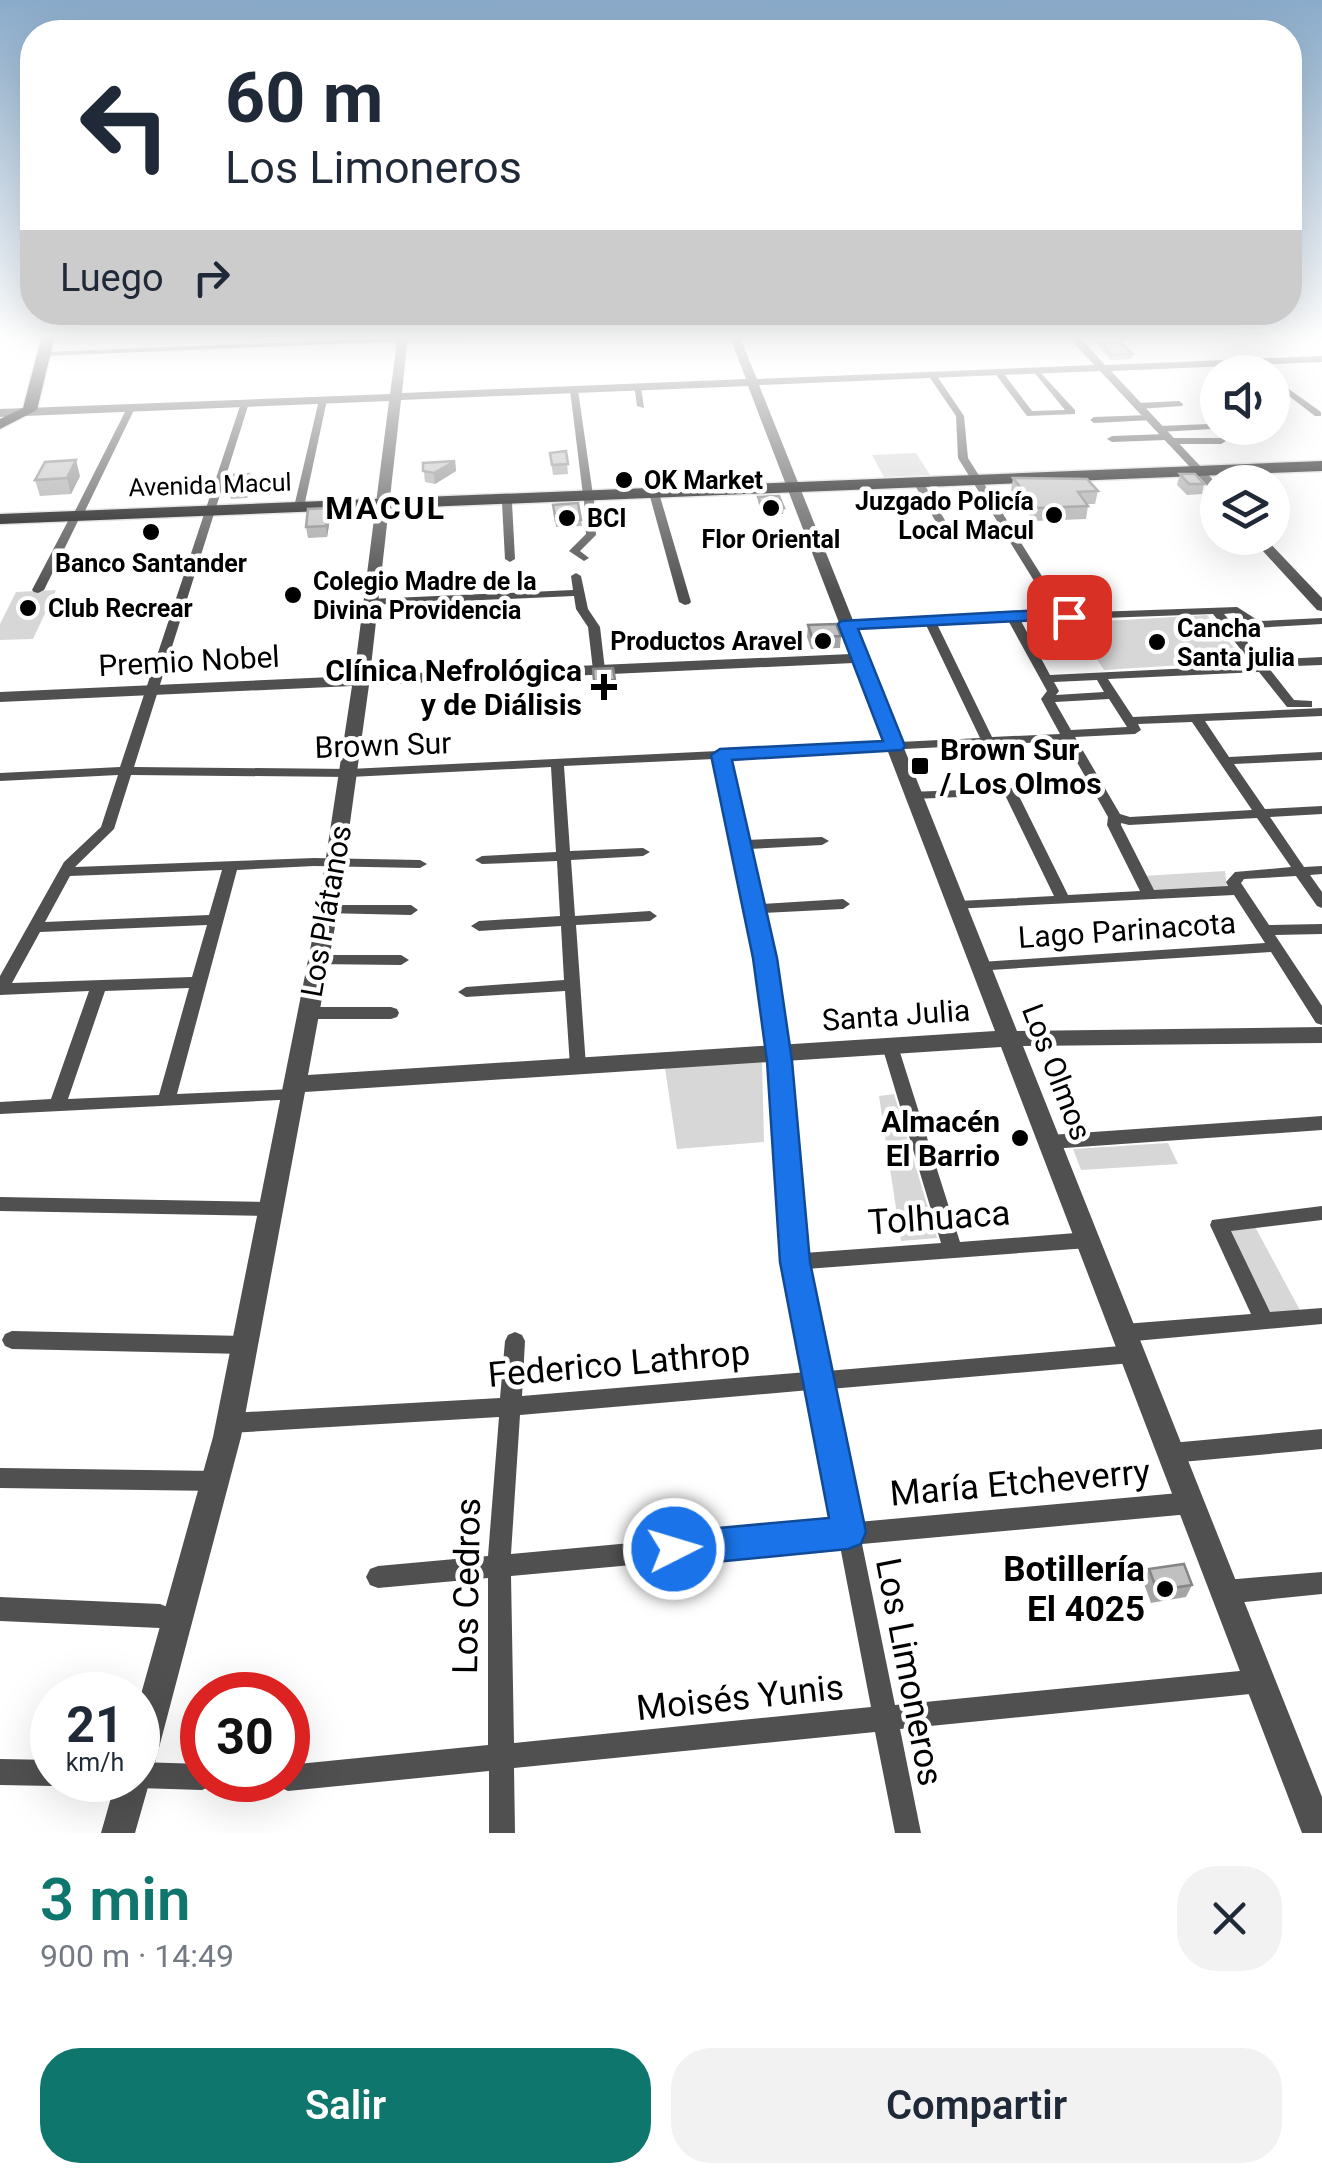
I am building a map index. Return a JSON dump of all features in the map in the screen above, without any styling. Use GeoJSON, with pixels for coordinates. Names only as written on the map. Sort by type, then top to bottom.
{"type":"FeatureCollection","features":[{"type":"Feature","properties":{"kind":"main road","name":"Avenida Macul"},"geometry":{"type":"LineString","coordinates":[[1290,469],[1322,468]]}},
{"type":"Feature","properties":{"kind":"main road","name":"Avenida Macul"},"geometry":{"type":"LineString","coordinates":[[0,521],[1200,473]]}},
{"type":"Feature","properties":{"kind":"main road","name":"Avenida Macul"},"geometry":{"type":"LineString","coordinates":[[794,489],[978,482]]}},
{"type":"Feature","properties":{"kind":"main road","name":"Avenida Macul"},"geometry":{"type":"LineString","coordinates":[[209,513],[299,506],[508,504],[588,498]]}},
{"type":"Feature","properties":{"kind":"street"},"geometry":{"type":"LineString","coordinates":[[38,590],[125,421]]}},
{"type":"Feature","properties":{"kind":"street"},"geometry":{"type":"LineString","coordinates":[[0,990],[65,872],[105,833],[239,421]]}},
{"type":"Feature","properties":{"kind":"street"},"geometry":{"type":"LineString","coordinates":[[299,506],[318,421]]}},
{"type":"Feature","properties":{"kind":"street","name":"Los Plátanos"},"geometry":{"type":"LineString","coordinates":[[160,1689],[230,1422],[328,910],[350,774],[393,421]]}},
{"type":"Feature","properties":{"kind":"street"},"geometry":{"type":"LineString","coordinates":[[578,421],[592,536],[574,551],[584,558]]}},
{"type":"Feature","properties":{"kind":"street","name":"Los Olmos"},"geometry":{"type":"LineString","coordinates":[[767,421],[1319,1833]]}},
{"type":"Feature","properties":{"kind":"street"},"geometry":{"type":"LineString","coordinates":[[960,421],[960,453],[1060,614]]}},
{"type":"Feature","properties":{"kind":"street"},"geometry":{"type":"LineString","coordinates":[[1116,421],[1132,438]]}},
{"type":"Feature","properties":{"kind":"street"},"geometry":{"type":"LineString","coordinates":[[1151,421],[1200,473]]}},
{"type":"Feature","properties":{"kind":"street"},"geometry":{"type":"LineString","coordinates":[[1112,439],[1200,430]]}},
{"type":"Feature","properties":{"kind":"street"},"geometry":{"type":"LineString","coordinates":[[1165,436],[1200,439]]}},
{"type":"Feature","properties":{"kind":"street"},"geometry":{"type":"LineString","coordinates":[[921,487],[946,531]]}},
{"type":"Feature","properties":{"kind":"street"},"geometry":{"type":"LineString","coordinates":[[656,495],[685,602]]}},
{"type":"Feature","properties":{"kind":"street"},"geometry":{"type":"LineString","coordinates":[[508,504],[510,559]]}},
{"type":"Feature","properties":{"kind":"street"},"geometry":{"type":"LineString","coordinates":[[1274,555],[1322,607]]}},
{"type":"Feature","properties":{"kind":"street"},"geometry":{"type":"LineString","coordinates":[[576,576],[578,593],[594,627],[599,670]]}},
{"type":"Feature","properties":{"kind":"street"},"geometry":{"type":"LineString","coordinates":[[370,602],[578,593]]}},
{"type":"Feature","properties":{"kind":"street"},"geometry":{"type":"LineString","coordinates":[[847,624],[1242,610],[1256,624]]}},
{"type":"Feature","properties":{"kind":"street","name":"Brown Sur"},"geometry":{"type":"LineString","coordinates":[[1216,611],[1291,704],[1322,705]]}},
{"type":"Feature","properties":{"kind":"street"},"geometry":{"type":"LineString","coordinates":[[1012,616],[1053,693],[1047,699]]}},
{"type":"Feature","properties":{"kind":"street"},"geometry":{"type":"LineString","coordinates":[[929,620],[988,741]]}},
{"type":"Feature","properties":{"kind":"street"},"geometry":{"type":"LineString","coordinates":[[1228,626],[1322,621]]}},
{"type":"Feature","properties":{"kind":"street","name":"Premio Nobel"},"geometry":{"type":"LineString","coordinates":[[0,697],[860,658]]}},
{"type":"Feature","properties":{"kind":"street"},"geometry":{"type":"LineString","coordinates":[[1046,679],[1322,661]]}},
{"type":"Feature","properties":{"kind":"street"},"geometry":{"type":"LineString","coordinates":[[1100,676],[1132,726]]}},
{"type":"Feature","properties":{"kind":"street"},"geometry":{"type":"LineString","coordinates":[[1047,699],[1112,695]]}},
{"type":"Feature","properties":{"kind":"street"},"geometry":{"type":"LineString","coordinates":[[1047,699],[1114,817],[1114,825],[1149,895]]}},
{"type":"Feature","properties":{"kind":"street","name":"Brown Sur"},"geometry":{"type":"LineString","coordinates":[[0,777],[126,771],[350,774],[988,741],[1322,705]]}},
{"type":"Feature","properties":{"kind":"street"},"geometry":{"type":"LineString","coordinates":[[1196,718],[1322,903]]}},
{"type":"Feature","properties":{"kind":"street","name":"Los Limoneros"},"geometry":{"type":"LineString","coordinates":[[720,755],[755,909],[778,1053],[795,1262],[908,1833]]}},
{"type":"Feature","properties":{"kind":"street"},"geometry":{"type":"LineString","coordinates":[[1225,762],[1322,756]]}},
{"type":"Feature","properties":{"kind":"street"},"geometry":{"type":"LineString","coordinates":[[558,763],[578,1066]]}},
{"type":"Feature","properties":{"kind":"street"},"geometry":{"type":"LineString","coordinates":[[914,794],[1010,791],[1064,900]]}},
{"type":"Feature","properties":{"kind":"street"},"geometry":{"type":"LineString","coordinates":[[1114,817],[1129,821],[1322,810]]}},
{"type":"Feature","properties":{"kind":"street"},"geometry":{"type":"LineString","coordinates":[[740,845],[822,841]]}},
{"type":"Feature","properties":{"kind":"street"},"geometry":{"type":"LineString","coordinates":[[482,860],[643,852]]}},
{"type":"Feature","properties":{"kind":"street"},"geometry":{"type":"LineString","coordinates":[[65,872],[231,864],[420,864]]}},
{"type":"Feature","properties":{"kind":"street"},"geometry":{"type":"LineString","coordinates":[[166,1100],[231,864]]}},
{"type":"Feature","properties":{"kind":"street"},"geometry":{"type":"LineString","coordinates":[[958,906],[1149,895],[1322,870]]}},
{"type":"Feature","properties":{"kind":"street"},"geometry":{"type":"LineString","coordinates":[[1236,884],[1322,1019]]}},
{"type":"Feature","properties":{"kind":"street"},"geometry":{"type":"LineString","coordinates":[[755,909],[843,904]]}},
{"type":"Feature","properties":{"kind":"street"},"geometry":{"type":"LineString","coordinates":[[328,910],[411,910]]}},
{"type":"Feature","properties":{"kind":"street"},"geometry":{"type":"LineString","coordinates":[[479,926],[650,916]]}},
{"type":"Feature","properties":{"kind":"street"},"geometry":{"type":"LineString","coordinates":[[35,927],[216,920]]}},
{"type":"Feature","properties":{"kind":"street","name":"Lago Parinacota"},"geometry":{"type":"LineString","coordinates":[[1265,930],[1322,930]]}},
{"type":"Feature","properties":{"kind":"street","name":"Lago Parinacota"},"geometry":{"type":"LineString","coordinates":[[981,966],[1276,947]]}},
{"type":"Feature","properties":{"kind":"street"},"geometry":{"type":"LineString","coordinates":[[318,960],[401,960]]}},
{"type":"Feature","properties":{"kind":"street"},"geometry":{"type":"LineString","coordinates":[[0,990],[199,982]]}},
{"type":"Feature","properties":{"kind":"street"},"geometry":{"type":"LineString","coordinates":[[466,992],[572,985]]}},
{"type":"Feature","properties":{"kind":"street"},"geometry":{"type":"LineString","coordinates":[[57,1106],[99,986]]}},
{"type":"Feature","properties":{"kind":"street"},"geometry":{"type":"LineString","coordinates":[[308,1012],[391,1012]]}},
{"type":"Feature","properties":{"kind":"street","name":"Santa Julia"},"geometry":{"type":"LineString","coordinates":[[294,1090],[578,1066],[890,1046],[1322,1035]]}},
{"type":"Feature","properties":{"kind":"street"},"geometry":{"type":"LineString","coordinates":[[890,1046],[953,1250]]}},
{"type":"Feature","properties":{"kind":"street"},"geometry":{"type":"LineString","coordinates":[[0,1108],[294,1090]]}},
{"type":"Feature","properties":{"kind":"street"},"geometry":{"type":"LineString","coordinates":[[1050,1142],[1322,1124]]}},
{"type":"Feature","properties":{"kind":"street"},"geometry":{"type":"LineString","coordinates":[[0,1204],[272,1209]]}},
{"type":"Feature","properties":{"kind":"street"},"geometry":{"type":"LineString","coordinates":[[1264,1321],[1219,1225],[1322,1214]]}},
{"type":"Feature","properties":{"kind":"street","name":"Tolhuaca"},"geometry":{"type":"LineString","coordinates":[[795,1262],[1088,1240]]}},
{"type":"Feature","properties":{"kind":"street","name":"Federico Lathrop"},"geometry":{"type":"LineString","coordinates":[[230,1422],[508,1406],[818,1379],[1322,1316]]}},
{"type":"Feature","properties":{"kind":"street"},"geometry":{"type":"LineString","coordinates":[[12,1340],[246,1344]]}},
{"type":"Feature","properties":{"kind":"street","name":"Los Cedros"},"geometry":{"type":"LineString","coordinates":[[502,1833],[499,1566],[515,1341]]}},
{"type":"Feature","properties":{"kind":"street"},"geometry":{"type":"LineString","coordinates":[[1171,1453],[1322,1439]]}},
{"type":"Feature","properties":{"kind":"street"},"geometry":{"type":"LineString","coordinates":[[0,1478],[217,1482]]}},
{"type":"Feature","properties":{"kind":"street","name":"María Etcheverry"},"geometry":{"type":"LineString","coordinates":[[378,1577],[1190,1503]]}},
{"type":"Feature","properties":{"kind":"street"},"geometry":{"type":"LineString","coordinates":[[1226,1592],[1322,1584]]}},
{"type":"Feature","properties":{"kind":"street"},"geometry":{"type":"LineString","coordinates":[[0,1609],[160,1616],[180,1622]]}},
{"type":"Feature","properties":{"kind":"street","name":"Moisés Yunis"},"geometry":{"type":"LineString","coordinates":[[310,1776],[1260,1681]]}},
{"type":"Feature","properties":{"kind":"street"},"geometry":{"type":"LineString","coordinates":[[0,1772],[30,1773]]}},
{"type":"Feature","properties":{"kind":"street"},"geometry":{"type":"LineString","coordinates":[[118,1833],[128,1802]]}},
{"type":"Feature","properties":{"kind":"shaded area"},"geometry":{"type":"Polygon","coordinates":[[[916,453],[930,475],[884,477],[872,455],[916,453]]]}},
{"type":"Feature","properties":{"kind":"shaded area","name":"Club Recrear"},"geometry":{"type":"Polygon","coordinates":[[[56,590],[33,639],[0,640],[0,624],[16,592],[56,590]]]}},
{"type":"Feature","properties":{"kind":"shaded area","name":"Cancha Santa julia"},"geometry":{"type":"Polygon","coordinates":[[[1207,615],[1245,661],[1104,670],[1072,623],[1207,615]]]}},
{"type":"Feature","properties":{"kind":"shaded area"},"geometry":{"type":"Polygon","coordinates":[[[1225,871],[1227,887],[1151,891],[1143,876],[1225,871]]]}},
{"type":"Feature","properties":{"kind":"shaded area"},"geometry":{"type":"Polygon","coordinates":[[[762,1061],[764,1142],[677,1149],[665,1068],[762,1061]]]}},
{"type":"Feature","properties":{"kind":"shaded area"},"geometry":{"type":"Polygon","coordinates":[[[894,1094],[937,1238],[901,1241],[879,1096],[894,1094]]]}},
{"type":"Feature","properties":{"kind":"shaded area"},"geometry":{"type":"Polygon","coordinates":[[[1168,1143],[1178,1164],[1081,1170],[1073,1149],[1168,1143]]]}},
{"type":"Feature","properties":{"kind":"shaded area"},"geometry":{"type":"Polygon","coordinates":[[[1254,1225],[1301,1312],[1269,1315],[1225,1228],[1254,1225]]]}},
{"type":"Feature","properties":{"kind":"building"},"geometry":{"type":"Polygon","coordinates":[[[566,451],[568,464],[552,465],[550,453],[566,451]]]}},
{"type":"Feature","properties":{"kind":"building"},"geometry":{"type":"Polygon","coordinates":[[[76,460],[67,478],[35,480],[45,462],[76,460]]]}},
{"type":"Feature","properties":{"kind":"building"},"geometry":{"type":"Polygon","coordinates":[[[455,461],[434,473],[423,471],[423,463],[455,461]]]}},
{"type":"Feature","properties":{"kind":"building"},"geometry":{"type":"Polygon","coordinates":[[[249,474],[245,489],[229,490],[234,475],[249,474]]]}},
{"type":"Feature","properties":{"kind":"building"},"geometry":{"type":"Polygon","coordinates":[[[1180,474],[1195,474],[1200,480],[1200,484],[1189,484],[1180,474]]]}},
{"type":"Feature","properties":{"kind":"building"},"geometry":{"type":"Polygon","coordinates":[[[1013,478],[1087,479],[1098,491],[1078,492],[1088,506],[1037,508],[1013,478]]]}},
{"type":"Feature","properties":{"kind":"building"},"geometry":{"type":"Polygon","coordinates":[[[779,496],[784,508],[763,509],[758,497],[779,496]]]}},
{"type":"Feature","properties":{"kind":"building","name":"BCI"},"geometry":{"type":"Polygon","coordinates":[[[578,503],[581,520],[556,521],[553,505],[578,503]]]}},
{"type":"Feature","properties":{"kind":"building"},"geometry":{"type":"Polygon","coordinates":[[[328,508],[326,526],[306,527],[308,509],[328,508]]]}},
{"type":"Feature","properties":{"kind":"building"},"geometry":{"type":"Polygon","coordinates":[[[836,624],[841,636],[812,637],[808,625],[836,624]]]}},
{"type":"Feature","properties":{"kind":"building"},"geometry":{"type":"Polygon","coordinates":[[[613,668],[615,680],[594,681],[593,669],[613,668]]]}},
{"type":"Feature","properties":{"kind":"building"},"geometry":{"type":"Polygon","coordinates":[[[1184,1564],[1192,1585],[1157,1590],[1149,1569],[1184,1564]]]}},
{"type":"Feature","properties":{"kind":"place","name":"OK Market"},"geometry":{"type":"Point","coordinates":[624,480]}},
{"type":"Feature","properties":{"kind":"place","name":"Flor Oriental"},"geometry":{"type":"Point","coordinates":[771,508]}},
{"type":"Feature","properties":{"kind":"place","name":"Juzgado Policía Local Macul"},"geometry":{"type":"Point","coordinates":[1054,515]}},
{"type":"Feature","properties":{"kind":"place","name":"BCI"},"geometry":{"type":"Point","coordinates":[567,518]}},
{"type":"Feature","properties":{"kind":"place","name":"Banco Santander"},"geometry":{"type":"Point","coordinates":[151,532]}},
{"type":"Feature","properties":{"kind":"place","name":"Colegio Madre de la Divina Providencia"},"geometry":{"type":"Point","coordinates":[293,595]}},
{"type":"Feature","properties":{"kind":"place","name":"Club Recrear"},"geometry":{"type":"Point","coordinates":[28,608]}},
{"type":"Feature","properties":{"kind":"place","name":"Productos Aravel"},"geometry":{"type":"Point","coordinates":[823,641]}},
{"type":"Feature","properties":{"kind":"place","name":"Cancha Santa julia"},"geometry":{"type":"Point","coordinates":[1157,642]}},
{"type":"Feature","properties":{"kind":"place","name":"Clínica Nefrológica y de Diálisis"},"geometry":{"type":"Point","coordinates":[604,687]}},
{"type":"Feature","properties":{"kind":"place","name":"Brown Sur / Los Olmos"},"geometry":{"type":"Point","coordinates":[920,766]}},
{"type":"Feature","properties":{"kind":"place","name":"Almacén El Barrio"},"geometry":{"type":"Point","coordinates":[1020,1138]}},
{"type":"Feature","properties":{"kind":"place","name":"Botillería El 4025"},"geometry":{"type":"Point","coordinates":[1165,1589]}},
{"type":"Feature","properties":{"kind":"district","name":"MACUL"},"geometry":{"type":"Point","coordinates":[386,508]}},
{"type":"Feature","properties":{"kind":"route"},"geometry":{"type":"LineString","coordinates":[[674,1549],[848,1532],[795,1262],[780,1061],[765,958],[720,755],[895,746],[847,624],[1060,614],[1069,617]]}}]}
